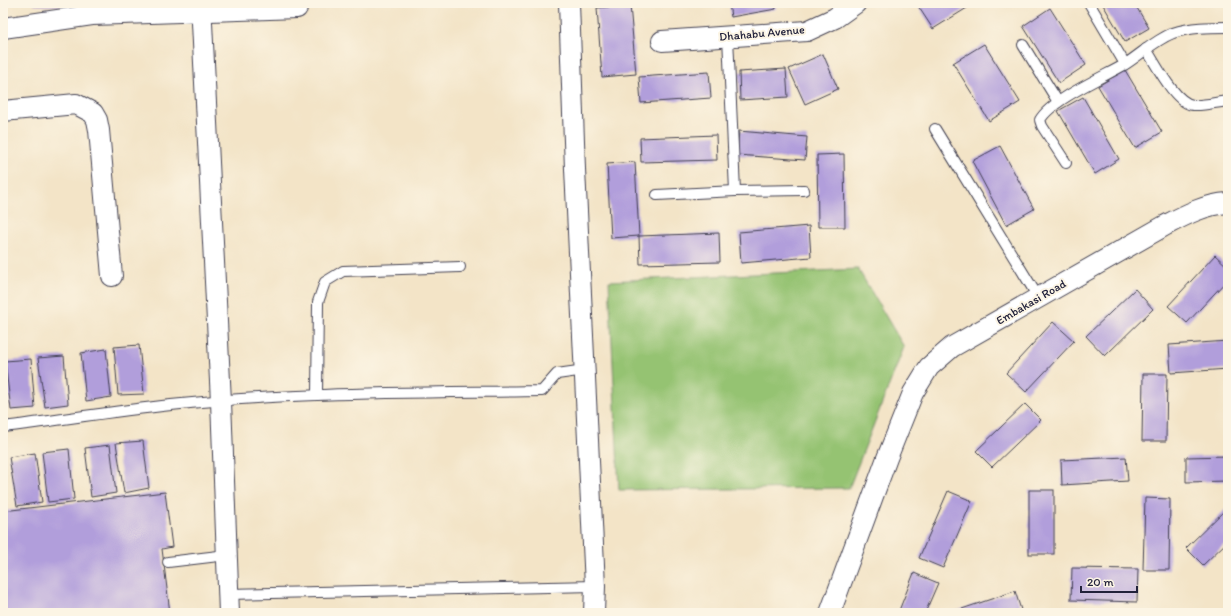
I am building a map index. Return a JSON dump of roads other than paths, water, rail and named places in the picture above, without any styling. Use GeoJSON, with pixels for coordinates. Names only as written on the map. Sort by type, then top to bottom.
{"type":"FeatureCollection","features":[{"type":"Feature","properties":{"kind":"street"},"geometry":{"type":"LineString","coordinates":[[569,3],[584,370],[595,586],[594,613]]}},
{"type":"Feature","properties":{"kind":"street","name":"Dhahabu Avenue"},"geometry":{"type":"LineString","coordinates":[[662,41],[807,31],[834,18],[856,3]]}},
{"type":"Feature","properties":{"kind":"street"},"geometry":{"type":"LineString","coordinates":[[201,7],[221,401],[229,604]]}},
{"type":"Feature","properties":{"kind":"street"},"geometry":{"type":"LineString","coordinates":[[3,28],[91,9],[201,7],[297,8]]}},
{"type":"Feature","properties":{"kind":"street"},"geometry":{"type":"LineString","coordinates":[[3,111],[76,104],[93,113],[97,120],[99,130],[112,276]]}},
{"type":"Feature","properties":{"kind":"street","name":"Embakasi Road"},"geometry":{"type":"LineString","coordinates":[[830,613],[887,458],[913,393],[929,367],[952,347],[1185,215],[1217,203],[1228,203]]}},
{"type":"Feature","properties":{"kind":"lane"},"geometry":{"type":"LineString","coordinates":[[1088,3],[1125,64]]}},
{"type":"Feature","properties":{"kind":"lane"},"geometry":{"type":"LineString","coordinates":[[1066,163],[1040,120],[1043,114],[1058,102],[1125,64],[1146,49],[1172,34],[1196,28],[1228,27]]}},
{"type":"Feature","properties":{"kind":"lane"},"geometry":{"type":"LineString","coordinates":[[728,37],[735,191]]}},
{"type":"Feature","properties":{"kind":"lane"},"geometry":{"type":"LineString","coordinates":[[1023,45],[1058,102]]}},
{"type":"Feature","properties":{"kind":"lane"},"geometry":{"type":"LineString","coordinates":[[1146,49],[1182,101],[1193,105],[1228,101]]}},
{"type":"Feature","properties":{"kind":"lane"},"geometry":{"type":"LineString","coordinates":[[936,129],[1038,297]]}},
{"type":"Feature","properties":{"kind":"lane"},"geometry":{"type":"LineString","coordinates":[[657,195],[735,191],[804,190]]}},
{"type":"Feature","properties":{"kind":"lane"},"geometry":{"type":"LineString","coordinates":[[317,395],[318,302],[325,282],[343,271],[460,267]]}},
{"type":"Feature","properties":{"kind":"lane"},"geometry":{"type":"LineString","coordinates":[[3,427],[171,405],[221,401],[317,395],[542,391],[557,374],[584,370]]}},
{"type":"Feature","properties":{"kind":"lane"},"geometry":{"type":"LineString","coordinates":[[168,562],[227,555]]}},
{"type":"Feature","properties":{"kind":"lane"},"geometry":{"type":"LineString","coordinates":[[229,604],[595,586]]}}]}
